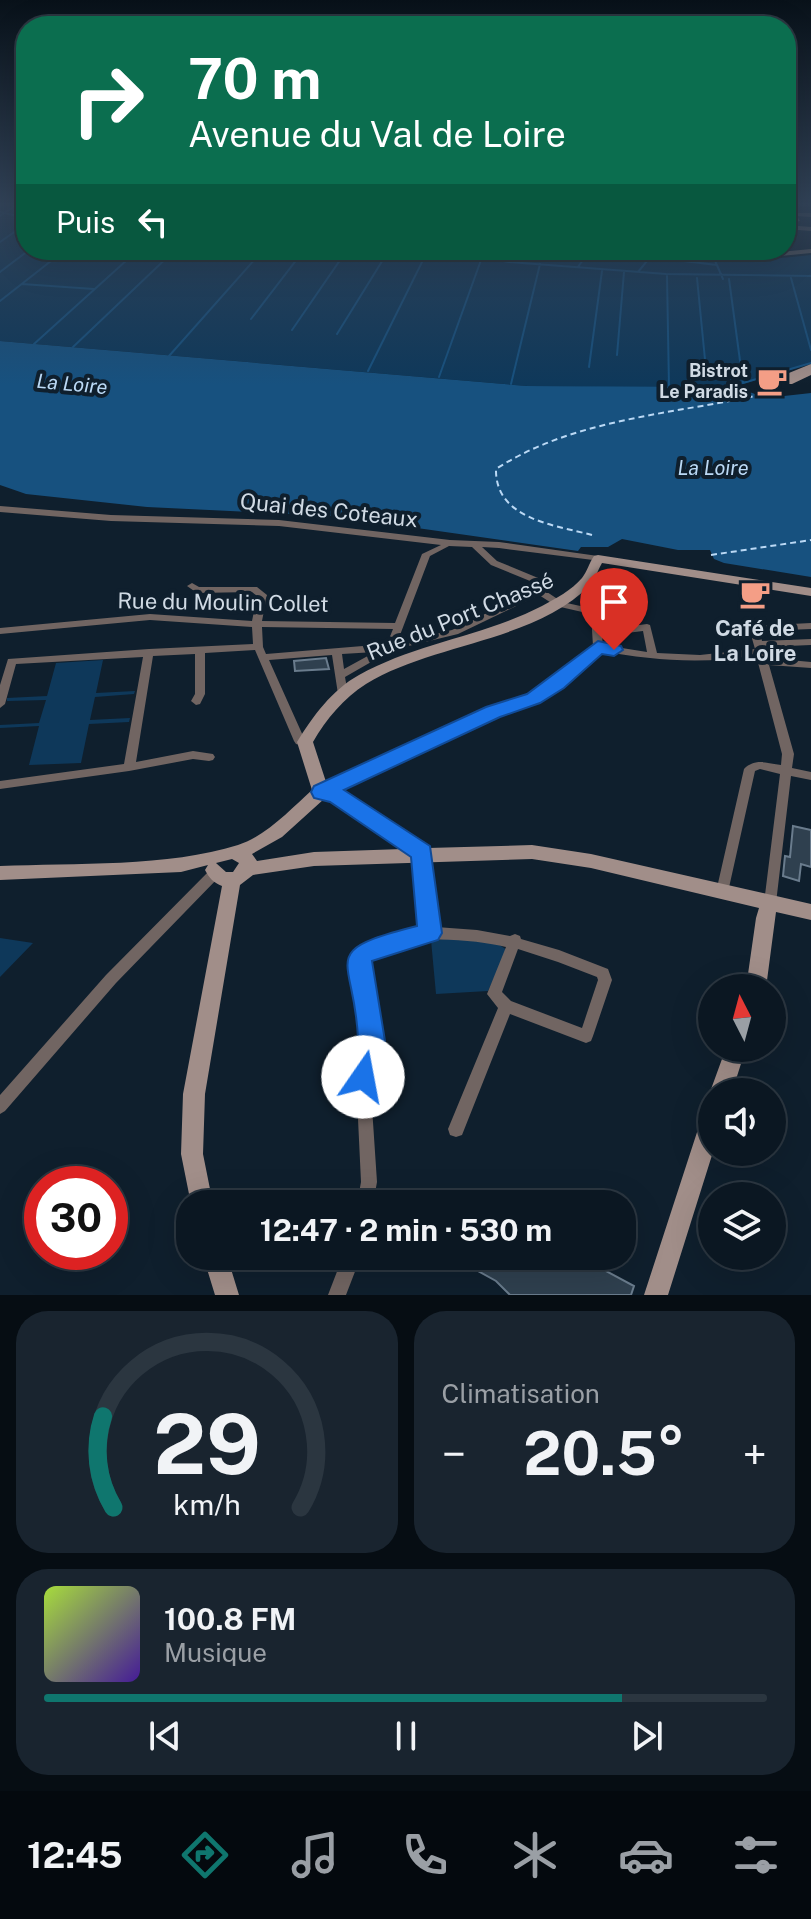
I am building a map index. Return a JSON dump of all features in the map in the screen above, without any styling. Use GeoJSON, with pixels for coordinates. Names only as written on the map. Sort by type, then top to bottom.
{"type":"FeatureCollection","features":[{"type":"Feature","properties":{"kind":"street","name":"Quai des Coteaux"},"geometry":{"type":"LineString","coordinates":[[0,509],[111,518],[279,523],[598,559],[811,592]]}},
{"type":"Feature","properties":{"kind":"street"},"geometry":{"type":"LineString","coordinates":[[340,676],[391,647],[426,554],[450,543]]}},
{"type":"Feature","properties":{"kind":"street"},"geometry":{"type":"LineString","coordinates":[[475,545],[494,563],[540,582],[539,589]]}},
{"type":"Feature","properties":{"kind":"street","name":"Rue du Port Chassé"},"geometry":{"type":"LineString","coordinates":[[305,742],[324,712],[365,678],[403,659],[514,623],[559,604],[596,571],[598,559]]}},
{"type":"Feature","properties":{"kind":"street"},"geometry":{"type":"LineString","coordinates":[[192,586],[197,590],[259,591],[257,624],[261,652],[300,741],[305,742],[321,792]]}},
{"type":"Feature","properties":{"kind":"street"},"geometry":{"type":"LineString","coordinates":[[0,1106],[111,979],[190,902],[321,792],[493,712],[533,699],[557,684],[598,647],[596,612],[559,604],[539,589]]}},
{"type":"Feature","properties":{"kind":"street"},"geometry":{"type":"LineString","coordinates":[[0,704],[12,661],[149,652],[336,651],[391,647],[455,632],[539,589]]}},
{"type":"Feature","properties":{"kind":"street","name":"Rue du Moulin Collet"},"geometry":{"type":"LineString","coordinates":[[0,631],[150,617],[257,624],[397,626]]}},
{"type":"Feature","properties":{"kind":"street"},"geometry":{"type":"LineString","coordinates":[[758,974],[770,903],[788,754],[754,628],[811,626]]}},
{"type":"Feature","properties":{"kind":"street"},"geometry":{"type":"LineString","coordinates":[[598,634],[647,627],[653,657]]}},
{"type":"Feature","properties":{"kind":"street"},"geometry":{"type":"LineString","coordinates":[[598,647],[653,657],[730,658],[811,642]]}},
{"type":"Feature","properties":{"kind":"street"},"geometry":{"type":"LineString","coordinates":[[794,643],[807,664]]}},
{"type":"Feature","properties":{"kind":"street"},"geometry":{"type":"LineString","coordinates":[[196,701],[200,694],[200,651]]}},
{"type":"Feature","properties":{"kind":"street"},"geometry":{"type":"LineString","coordinates":[[336,651],[343,694]]}},
{"type":"Feature","properties":{"kind":"street"},"geometry":{"type":"LineString","coordinates":[[129,767],[149,652]]}},
{"type":"Feature","properties":{"kind":"street"},"geometry":{"type":"LineString","coordinates":[[762,652],[807,664]]}},
{"type":"Feature","properties":{"kind":"street"},"geometry":{"type":"LineString","coordinates":[[0,785],[193,755],[209,757]]}},
{"type":"Feature","properties":{"kind":"street"},"geometry":{"type":"LineString","coordinates":[[722,892],[750,769],[759,765],[811,776]]}},
{"type":"Feature","properties":{"kind":"street"},"geometry":{"type":"LineString","coordinates":[[321,792],[336,796],[422,853]]}},
{"type":"Feature","properties":{"kind":"street"},"geometry":{"type":"LineString","coordinates":[[0,873],[181,865],[231,867],[422,853],[505,851],[557,855],[811,912]]}},
{"type":"Feature","properties":{"kind":"street"},"geometry":{"type":"LineString","coordinates":[[422,853],[430,933]]}},
{"type":"Feature","properties":{"kind":"street"},"geometry":{"type":"LineString","coordinates":[[199,1190],[192,1154],[194,1094],[231,867]]}},
{"type":"Feature","properties":{"kind":"street"},"geometry":{"type":"LineString","coordinates":[[368,1190],[363,1077],[372,1041],[359,963],[362,955],[371,948],[430,933],[477,933],[515,940],[603,973],[605,980],[586,1036],[506,1006],[494,994],[515,940]]}},
{"type":"Feature","properties":{"kind":"street"},"geometry":{"type":"LineString","coordinates":[[456,1129],[506,1006]]}},
{"type":"Feature","properties":{"kind":"street"},"geometry":{"type":"LineString","coordinates":[[656,1295],[698,1164]]}},
{"type":"Feature","properties":{"kind":"street"},"geometry":{"type":"LineString","coordinates":[[219,1270],[227,1295]]}},
{"type":"Feature","properties":{"kind":"street"},"geometry":{"type":"LineString","coordinates":[[337,1295],[347,1270]]}},
{"type":"Feature","properties":{"kind":"shaded area"},"geometry":{"type":"Polygon","coordinates":[[[0,263],[811,263],[811,364],[743,384],[741,389],[527,386],[0,341],[0,263]]]}},
{"type":"Feature","properties":{"kind":"shaded area"},"geometry":{"type":"Polygon","coordinates":[[[103,660],[96,693],[135,691],[134,694],[95,697],[90,720],[130,718],[129,722],[89,724],[81,763],[29,765],[39,726],[0,728],[0,725],[39,723],[46,700],[7,701],[7,698],[47,696],[56,663],[103,660]]]}},
{"type":"Feature","properties":{"kind":"shaded area"},"geometry":{"type":"Polygon","coordinates":[[[0,938],[33,943],[0,977],[0,938]]]}},
{"type":"Feature","properties":{"kind":"shaded area"},"geometry":{"type":"Polygon","coordinates":[[[456,938],[495,942],[507,950],[488,991],[436,994],[431,940],[456,938]]]}},
{"type":"Feature","properties":{"kind":"water","name":"La Loire"},"geometry":{"type":"Polygon","coordinates":[[[0,341],[527,386],[710,387],[741,389],[766,398],[811,393],[811,577],[724,563],[714,559],[710,550],[678,550],[622,539],[608,547],[581,547],[578,551],[333,516],[147,507],[26,494],[0,485],[0,341]]]}},
{"type":"Feature","properties":{"kind":"building"},"geometry":{"type":"Polygon","coordinates":[[[326,658],[329,669],[295,671],[294,661],[326,658]]]}},
{"type":"Feature","properties":{"kind":"building"},"geometry":{"type":"Polygon","coordinates":[[[793,826],[811,830],[811,867],[801,864],[799,881],[783,876],[785,856],[790,857],[793,826]]]}},
{"type":"Feature","properties":{"kind":"building"},"geometry":{"type":"Polygon","coordinates":[[[476,1270],[604,1270],[634,1286],[631,1295],[510,1295],[496,1281],[476,1270]]]}},
{"type":"Feature","properties":{"kind":"waterway"},"geometry":{"type":"LineString","coordinates":[[0,272],[11,263]]}},
{"type":"Feature","properties":{"kind":"waterway"},"geometry":{"type":"LineString","coordinates":[[0,301],[48,263]]}},
{"type":"Feature","properties":{"kind":"waterway"},"geometry":{"type":"LineString","coordinates":[[34,344],[123,263]]}},
{"type":"Feature","properties":{"kind":"waterway"},"geometry":{"type":"LineString","coordinates":[[73,347],[161,263]]}},
{"type":"Feature","properties":{"kind":"waterway"},"geometry":{"type":"LineString","coordinates":[[169,356],[251,263]]}},
{"type":"Feature","properties":{"kind":"waterway"},"geometry":{"type":"LineString","coordinates":[[251,319],[294,263]]}},
{"type":"Feature","properties":{"kind":"waterway"},"geometry":{"type":"LineString","coordinates":[[292,330],[338,263]]}},
{"type":"Feature","properties":{"kind":"waterway"},"geometry":{"type":"LineString","coordinates":[[337,334],[381,263]]}},
{"type":"Feature","properties":{"kind":"waterway"},"geometry":{"type":"LineString","coordinates":[[368,371],[421,263]]}},
{"type":"Feature","properties":{"kind":"waterway"},"geometry":{"type":"LineString","coordinates":[[439,377],[480,263]]}},
{"type":"Feature","properties":{"kind":"waterway"},"geometry":{"type":"LineString","coordinates":[[528,263],[540,264]]}},
{"type":"Feature","properties":{"kind":"waterway"},"geometry":{"type":"LineString","coordinates":[[578,267],[581,263]]}},
{"type":"Feature","properties":{"kind":"waterway"},"geometry":{"type":"LineString","coordinates":[[638,272],[645,263]]}},
{"type":"Feature","properties":{"kind":"waterway"},"geometry":{"type":"LineString","coordinates":[[704,263],[717,265]]}},
{"type":"Feature","properties":{"kind":"waterway"},"geometry":{"type":"LineString","coordinates":[[511,384],[540,264]]}},
{"type":"Feature","properties":{"kind":"waterway"},"geometry":{"type":"LineString","coordinates":[[540,264],[638,272]]}},
{"type":"Feature","properties":{"kind":"waterway"},"geometry":{"type":"LineString","coordinates":[[717,265],[721,275]]}},
{"type":"Feature","properties":{"kind":"waterway"},"geometry":{"type":"LineString","coordinates":[[589,367],[602,271]]}},
{"type":"Feature","properties":{"kind":"waterway"},"geometry":{"type":"LineString","coordinates":[[617,355],[624,272]]}},
{"type":"Feature","properties":{"kind":"waterway"},"geometry":{"type":"LineString","coordinates":[[638,272],[721,275]]}},
{"type":"Feature","properties":{"kind":"waterway"},"geometry":{"type":"LineString","coordinates":[[721,275],[811,276]]}},
{"type":"Feature","properties":{"kind":"waterway"},"geometry":{"type":"LineString","coordinates":[[721,275],[723,279]]}},
{"type":"Feature","properties":{"kind":"waterway"},"geometry":{"type":"LineString","coordinates":[[667,276],[669,387]]}},
{"type":"Feature","properties":{"kind":"waterway"},"geometry":{"type":"LineString","coordinates":[[697,278],[707,380]]}},
{"type":"Feature","properties":{"kind":"waterway"},"geometry":{"type":"LineString","coordinates":[[791,278],[811,350]]}},
{"type":"Feature","properties":{"kind":"waterway"},"geometry":{"type":"LineString","coordinates":[[729,279],[743,383],[811,363]]}},
{"type":"Feature","properties":{"kind":"waterway"},"geometry":{"type":"LineString","coordinates":[[22,284],[94,289]]}},
{"type":"Feature","properties":{"kind":"ferry route"},"geometry":{"type":"LineString","coordinates":[[592,535],[545,523],[516,509],[505,499],[498,486],[496,469],[556,439],[588,429],[755,396]]}},
{"type":"Feature","properties":{"kind":"ferry route"},"geometry":{"type":"LineString","coordinates":[[711,555],[811,540]]}},
{"type":"Feature","properties":{"kind":"place","name":"Bistrot Le Paradis"},"geometry":{"type":"Point","coordinates":[772,381]}},
{"type":"Feature","properties":{"kind":"place","name":"Café de La Loire"},"geometry":{"type":"Point","coordinates":[755,594]}},
{"type":"Feature","properties":{"kind":"route"},"geometry":{"type":"LineString","coordinates":[[363,1077],[372,1041],[359,963],[362,955],[371,948],[430,933],[422,853],[336,796],[321,792],[337,788],[493,712],[533,699],[557,684],[598,647],[614,650]]}}]}
